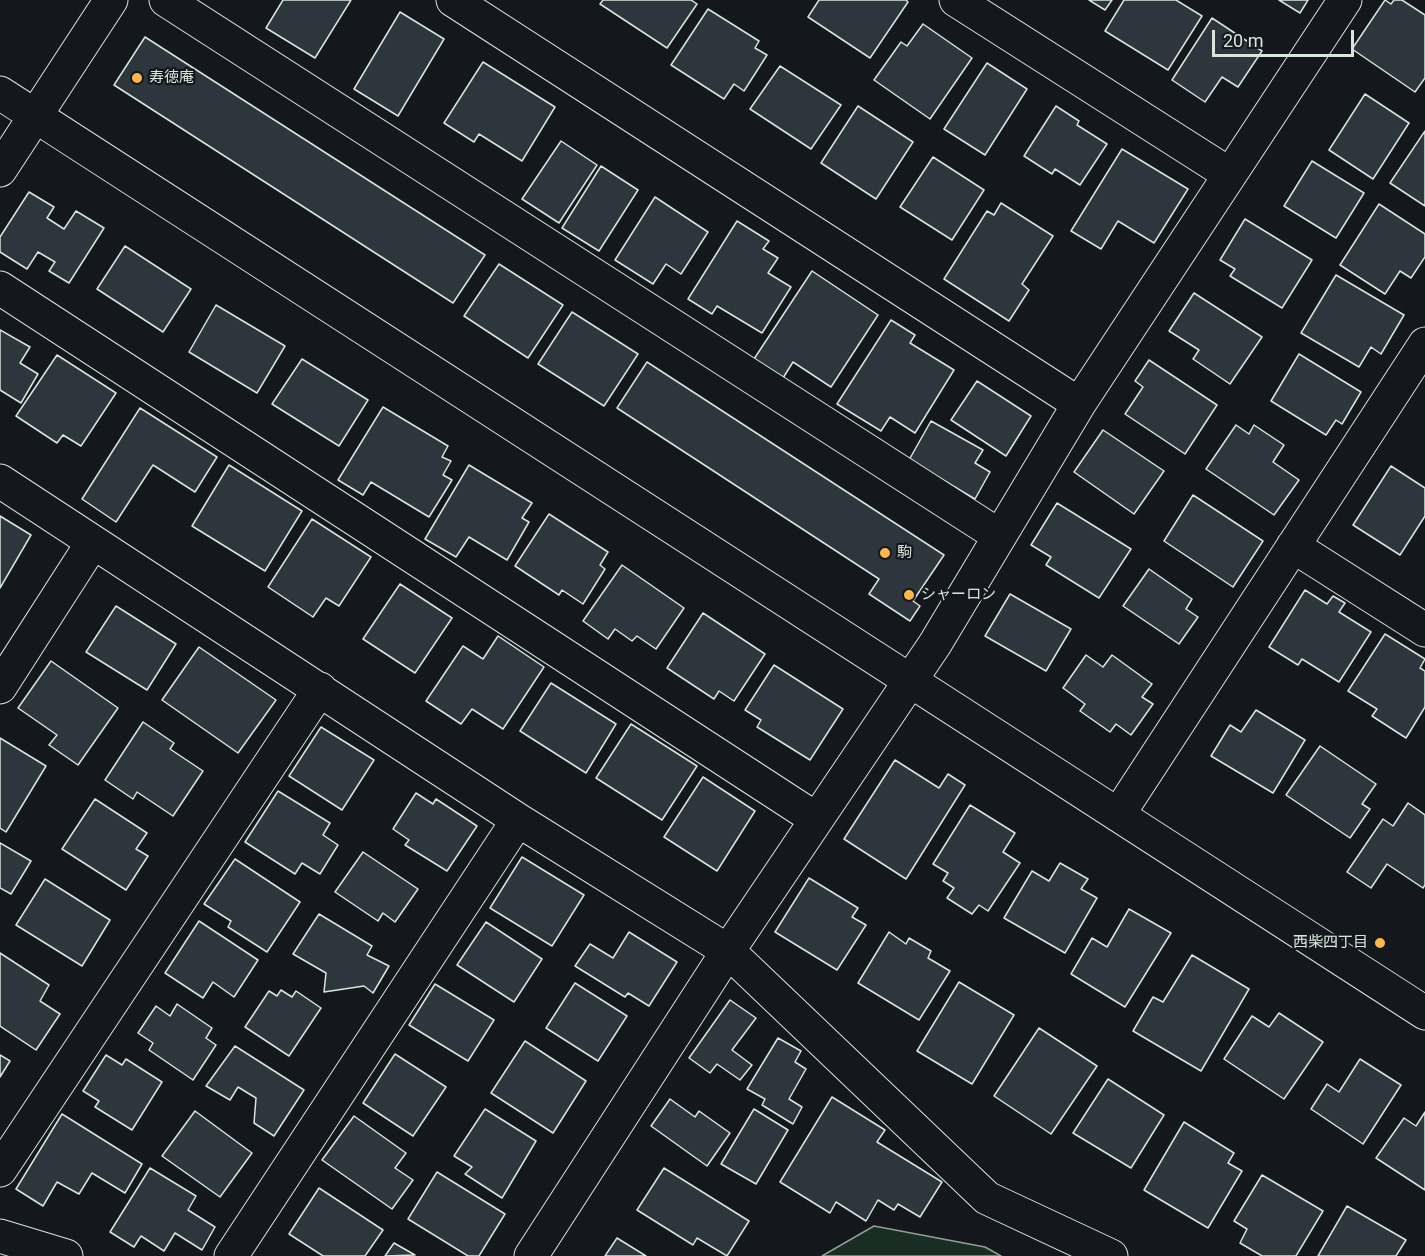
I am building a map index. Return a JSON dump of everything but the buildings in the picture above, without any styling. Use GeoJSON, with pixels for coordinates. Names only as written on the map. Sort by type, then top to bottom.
{"type":"FeatureCollection","features":[{"type":"Feature","properties":{"kind":"street"},"geometry":{"type":"LineString","coordinates":[[0,170],[111,0]]}},
{"type":"Feature","properties":{"kind":"street"},"geometry":{"type":"LineString","coordinates":[[166,0],[998,535]]}},
{"type":"Feature","properties":{"kind":"street"},"geometry":{"type":"LineString","coordinates":[[956,0],[1229,174]]}},
{"type":"Feature","properties":{"kind":"street"},"geometry":{"type":"LineString","coordinates":[[531,1256],[728,951],[910,682],[1079,404],[1345,0]]}},
{"type":"Feature","properties":{"kind":"street"},"geometry":{"type":"LineString","coordinates":[[458,1],[1079,404]]}},
{"type":"Feature","properties":{"kind":"street"},"geometry":{"type":"LineString","coordinates":[[0,93],[1425,1013]]}},
{"type":"Feature","properties":{"kind":"street"},"geometry":{"type":"LineString","coordinates":[[0,288],[816,819]]}},
{"type":"Feature","properties":{"kind":"street"},"geometry":{"type":"LineString","coordinates":[[1118,815],[1425,344]]}},
{"type":"Feature","properties":{"kind":"street"},"geometry":{"type":"LineString","coordinates":[[0,481],[518,820],[728,951],[987,1198],[1111,1256]]}},
{"type":"Feature","properties":{"kind":"street"},"geometry":{"type":"LineString","coordinates":[[0,687],[93,542]]}},
{"type":"Feature","properties":{"kind":"street"},"geometry":{"type":"LineString","coordinates":[[1293,546],[1425,630]]}},
{"type":"Feature","properties":{"kind":"street"},"geometry":{"type":"LineString","coordinates":[[0,1170],[321,689]]}},
{"type":"Feature","properties":{"kind":"street"},"geometry":{"type":"LineString","coordinates":[[231,1256],[518,820]]}},
{"type":"Feature","properties":{"kind":"street"},"geometry":{"type":"LineString","coordinates":[[0,1236],[66,1256]]}},
{"type":"Feature","properties":{"kind":"green space"},"geometry":{"type":"Polygon","coordinates":[[[874,1226],[985,1247],[1001,1256],[822,1256],[874,1226]]]}},
{"type":"Feature","properties":{"kind":"place","name":"寿徳庵"},"geometry":{"type":"Point","coordinates":[137,78]}},
{"type":"Feature","properties":{"kind":"place","name":"駒"},"geometry":{"type":"Point","coordinates":[885,553]}},
{"type":"Feature","properties":{"kind":"place","name":"シャーロン"},"geometry":{"type":"Point","coordinates":[909,595]}},
{"type":"Feature","properties":{"kind":"place","name":"西柴四丁目"},"geometry":{"type":"Point","coordinates":[1380,943]}}]}
